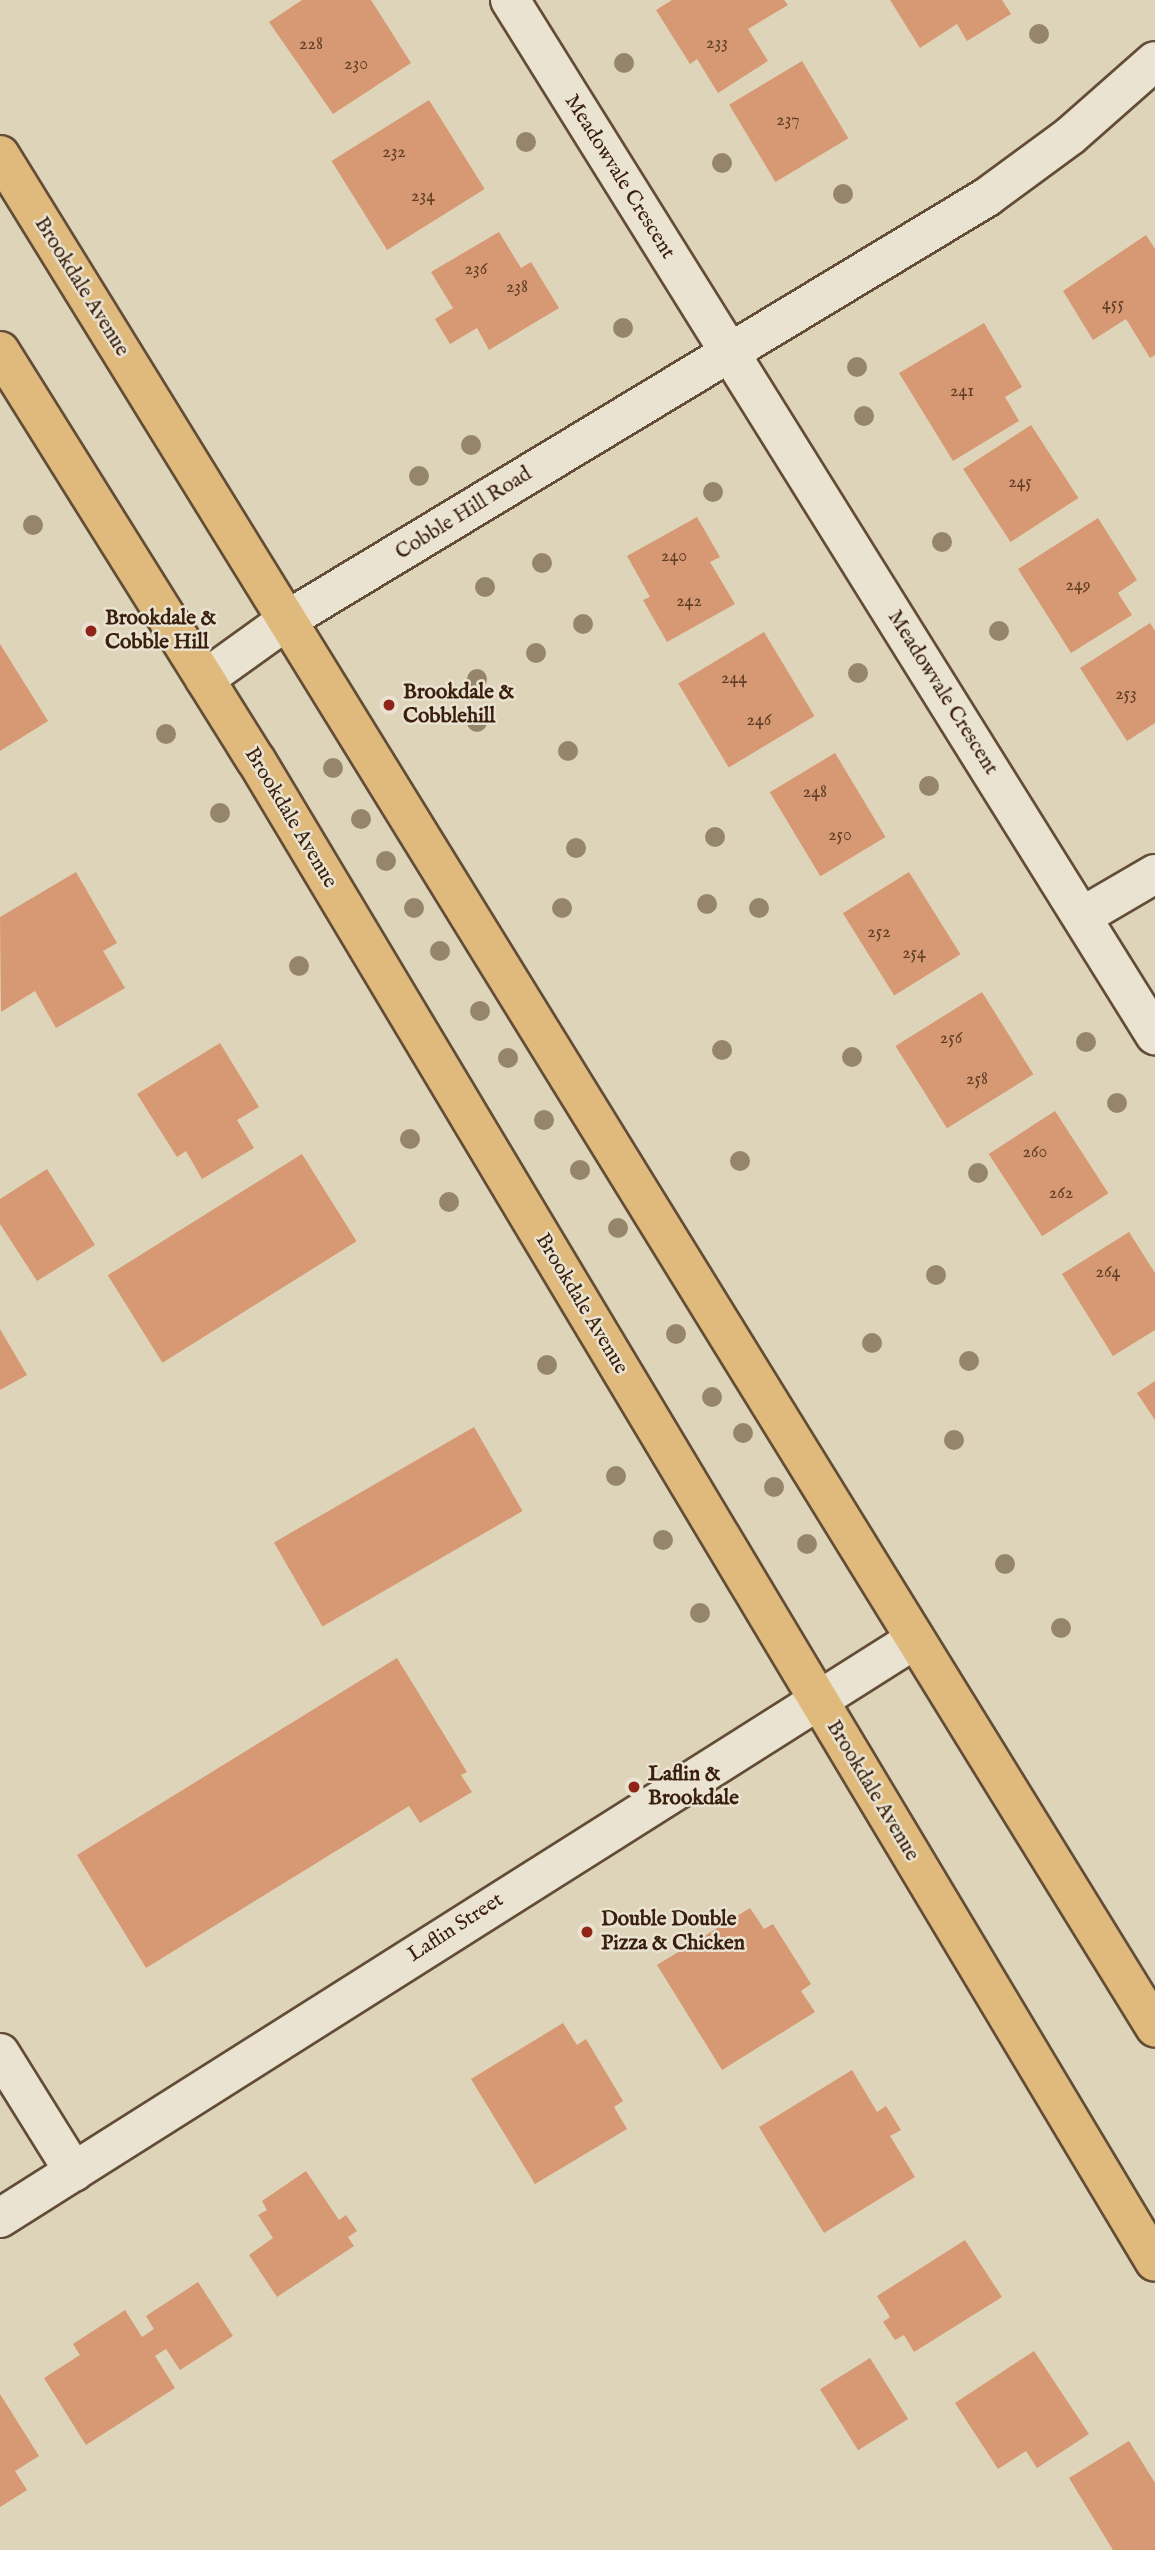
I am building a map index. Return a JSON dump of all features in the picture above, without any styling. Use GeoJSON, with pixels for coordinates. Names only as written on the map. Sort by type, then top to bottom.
{"type":"FeatureCollection","features":[{"type":"Feature","properties":{"kind":"main road","name":"Brookdale Avenue"},"geometry":{"type":"LineString","coordinates":[[0,155],[1155,2027]]}},
{"type":"Feature","properties":{"kind":"main road","name":"Brookdale Avenue"},"geometry":{"type":"LineString","coordinates":[[0,351],[205,679],[1155,2262]]}},
{"type":"Feature","properties":{"kind":"street","name":"Meadowvale Crescent"},"geometry":{"type":"LineString","coordinates":[[510,0],[727,353],[1083,916],[1155,1035]]}},
{"type":"Feature","properties":{"kind":"street"},"geometry":{"type":"LineString","coordinates":[[727,353],[987,197],[1070,136],[1155,61]]}},
{"type":"Feature","properties":{"kind":"street","name":"Cobble Hill Road"},"geometry":{"type":"LineString","coordinates":[[205,679],[287,620],[727,353]]}},
{"type":"Feature","properties":{"kind":"street"},"geometry":{"type":"LineString","coordinates":[[1083,916],[1155,874]]}},
{"type":"Feature","properties":{"kind":"street","name":"Laflin Street"},"geometry":{"type":"LineString","coordinates":[[0,2218],[816,1698],[914,1640]]}},
{"type":"Feature","properties":{"kind":"street"},"geometry":{"type":"LineString","coordinates":[[0,2053],[74,2172]]}},
{"type":"Feature","properties":{"kind":"building"},"geometry":{"type":"Polygon","coordinates":[[[302,0],[371,0],[411,63],[333,114],[269,22],[302,0]]]}},
{"type":"Feature","properties":{"kind":"building"},"geometry":{"type":"Polygon","coordinates":[[[672,0],[784,0],[788,5],[748,29],[768,61],[718,93],[697,59],[690,64],[656,10],[672,0]]]}},
{"type":"Feature","properties":{"kind":"building"},"geometry":{"type":"Polygon","coordinates":[[[890,0],[1002,0],[1011,14],[967,41],[957,24],[920,48],[890,0]]]}},
{"type":"Feature","properties":{"kind":"building"},"geometry":{"type":"Polygon","coordinates":[[[802,61],[848,138],[775,182],[729,105],[802,61]]]}},
{"type":"Feature","properties":{"kind":"building"},"geometry":{"type":"Polygon","coordinates":[[[429,100],[485,189],[387,250],[331,161],[429,100]]]}},
{"type":"Feature","properties":{"kind":"building"},"geometry":{"type":"Polygon","coordinates":[[[499,232],[521,268],[531,262],[559,308],[489,350],[477,328],[450,344],[435,319],[453,308],[431,272],[499,232]]]}},
{"type":"Feature","properties":{"kind":"building"},"geometry":{"type":"Polygon","coordinates":[[[1146,235],[1155,249],[1155,355],[1150,358],[1126,319],[1093,340],[1063,291],[1146,235]]]}},
{"type":"Feature","properties":{"kind":"building"},"geometry":{"type":"Polygon","coordinates":[[[984,323],[1022,387],[1005,397],[1019,421],[953,461],[899,373],[984,323]]]}},
{"type":"Feature","properties":{"kind":"building"},"geometry":{"type":"Polygon","coordinates":[[[1031,425],[1078,498],[1010,542],[963,469],[1031,425]]]}},
{"type":"Feature","properties":{"kind":"building"},"geometry":{"type":"Polygon","coordinates":[[[697,517],[720,557],[710,562],[735,604],[667,642],[643,600],[650,597],[627,556],[697,517]]]}},
{"type":"Feature","properties":{"kind":"building"},"geometry":{"type":"Polygon","coordinates":[[[1098,518],[1137,580],[1118,593],[1132,615],[1071,653],[1018,569],[1098,518]]]}},
{"type":"Feature","properties":{"kind":"building"},"geometry":{"type":"Polygon","coordinates":[[[1150,623],[1155,631],[1155,723],[1127,741],[1080,668],[1150,623]]]}},
{"type":"Feature","properties":{"kind":"building"},"geometry":{"type":"Polygon","coordinates":[[[764,632],[814,716],[729,768],[678,684],[764,632]]]}},
{"type":"Feature","properties":{"kind":"building"},"geometry":{"type":"Polygon","coordinates":[[[0,644],[48,721],[0,751],[0,644]]]}},
{"type":"Feature","properties":{"kind":"building"},"geometry":{"type":"Polygon","coordinates":[[[835,753],[885,837],[820,876],[770,792],[835,753]]]}},
{"type":"Feature","properties":{"kind":"building"},"geometry":{"type":"Polygon","coordinates":[[[76,872],[117,943],[103,951],[125,988],[56,1028],[35,991],[1,1012],[0,917],[76,872]]]}},
{"type":"Feature","properties":{"kind":"building"},"geometry":{"type":"Polygon","coordinates":[[[909,872],[960,954],[894,996],[843,913],[909,872]]]}},
{"type":"Feature","properties":{"kind":"building"},"geometry":{"type":"Polygon","coordinates":[[[982,992],[1033,1074],[947,1128],[895,1046],[982,992]]]}},
{"type":"Feature","properties":{"kind":"building"},"geometry":{"type":"Polygon","coordinates":[[[220,1043],[259,1107],[237,1120],[254,1148],[202,1179],[186,1151],[177,1157],[137,1094],[220,1043]]]}},
{"type":"Feature","properties":{"kind":"building"},"geometry":{"type":"Polygon","coordinates":[[[1055,1111],[1108,1193],[1042,1236],[989,1154],[1055,1111]]]}},
{"type":"Feature","properties":{"kind":"building"},"geometry":{"type":"Polygon","coordinates":[[[302,1154],[357,1241],[162,1363],[108,1275],[302,1154]]]}},
{"type":"Feature","properties":{"kind":"building"},"geometry":{"type":"Polygon","coordinates":[[[47,1169],[95,1245],[37,1281],[0,1224],[0,1199],[47,1169]]]}},
{"type":"Feature","properties":{"kind":"building"},"geometry":{"type":"Polygon","coordinates":[[[1129,1232],[1155,1273],[1155,1330],[1113,1356],[1062,1274],[1129,1232]]]}},
{"type":"Feature","properties":{"kind":"building"},"geometry":{"type":"Polygon","coordinates":[[[0,1329],[27,1375],[0,1390],[0,1329]]]}},
{"type":"Feature","properties":{"kind":"building"},"geometry":{"type":"Polygon","coordinates":[[[1155,1381],[1155,1420],[1137,1393],[1155,1381]]]}},
{"type":"Feature","properties":{"kind":"building"},"geometry":{"type":"Polygon","coordinates":[[[474,1427],[522,1511],[322,1627],[274,1542],[474,1427]]]}},
{"type":"Feature","properties":{"kind":"building"},"geometry":{"type":"Polygon","coordinates":[[[397,1658],[467,1772],[461,1775],[472,1792],[420,1823],[409,1806],[146,1968],[77,1855],[397,1658]]]}},
{"type":"Feature","properties":{"kind":"building"},"geometry":{"type":"Polygon","coordinates":[[[750,1908],[764,1929],[773,1924],[811,1984],[801,1991],[815,2012],[722,2070],[657,1965],[750,1908]]]}},
{"type":"Feature","properties":{"kind":"building"},"geometry":{"type":"Polygon","coordinates":[[[563,2023],[577,2045],[586,2039],[623,2101],[614,2107],[627,2129],[535,2184],[471,2079],[563,2023]]]}},
{"type":"Feature","properties":{"kind":"building"},"geometry":{"type":"Polygon","coordinates":[[[852,2070],[877,2112],[886,2106],[901,2130],[890,2136],[915,2177],[824,2233],[759,2127],[852,2070]]]}},
{"type":"Feature","properties":{"kind":"building"},"geometry":{"type":"Polygon","coordinates":[[[306,2171],[339,2220],[346,2215],[357,2231],[348,2237],[354,2246],[277,2297],[249,2255],[273,2238],[258,2215],[267,2210],[262,2201],[306,2171]]]}},
{"type":"Feature","properties":{"kind":"building"},"geometry":{"type":"Polygon","coordinates":[[[965,2240],[1002,2297],[914,2352],[904,2335],[895,2340],[883,2322],[890,2317],[877,2296],[965,2240]]]}},
{"type":"Feature","properties":{"kind":"building"},"geometry":{"type":"Polygon","coordinates":[[[198,2282],[233,2336],[180,2370],[166,2349],[155,2356],[175,2388],[86,2445],[44,2378],[80,2355],[73,2344],[125,2310],[142,2337],[154,2329],[146,2316],[198,2282]]]}},
{"type":"Feature","properties":{"kind":"building"},"geometry":{"type":"Polygon","coordinates":[[[1034,2351],[1089,2434],[1037,2468],[1026,2451],[998,2469],[955,2403],[1034,2351]]]}},
{"type":"Feature","properties":{"kind":"building"},"geometry":{"type":"Polygon","coordinates":[[[870,2358],[908,2419],[858,2450],[820,2389],[870,2358]]]}},
{"type":"Feature","properties":{"kind":"building"},"geometry":{"type":"Polygon","coordinates":[[[0,2394],[39,2456],[15,2471],[27,2490],[0,2507],[0,2394]]]}},
{"type":"Feature","properties":{"kind":"building"},"geometry":{"type":"Polygon","coordinates":[[[1129,2441],[1155,2483],[1155,2550],[1113,2550],[1069,2478],[1129,2441]]]}},
{"type":"Feature","properties":{"kind":"place","name":"Brookdale & Cobble Hill"},"geometry":{"type":"Point","coordinates":[91,631]}},
{"type":"Feature","properties":{"kind":"place","name":"Brookdale & Cobblehill"},"geometry":{"type":"Point","coordinates":[389,705]}},
{"type":"Feature","properties":{"kind":"place","name":"Laflin & Brookdale"},"geometry":{"type":"Point","coordinates":[634,1787]}},
{"type":"Feature","properties":{"kind":"place","name":"Double Double Pizza & Chicken"},"geometry":{"type":"Point","coordinates":[587,1932]}}]}
